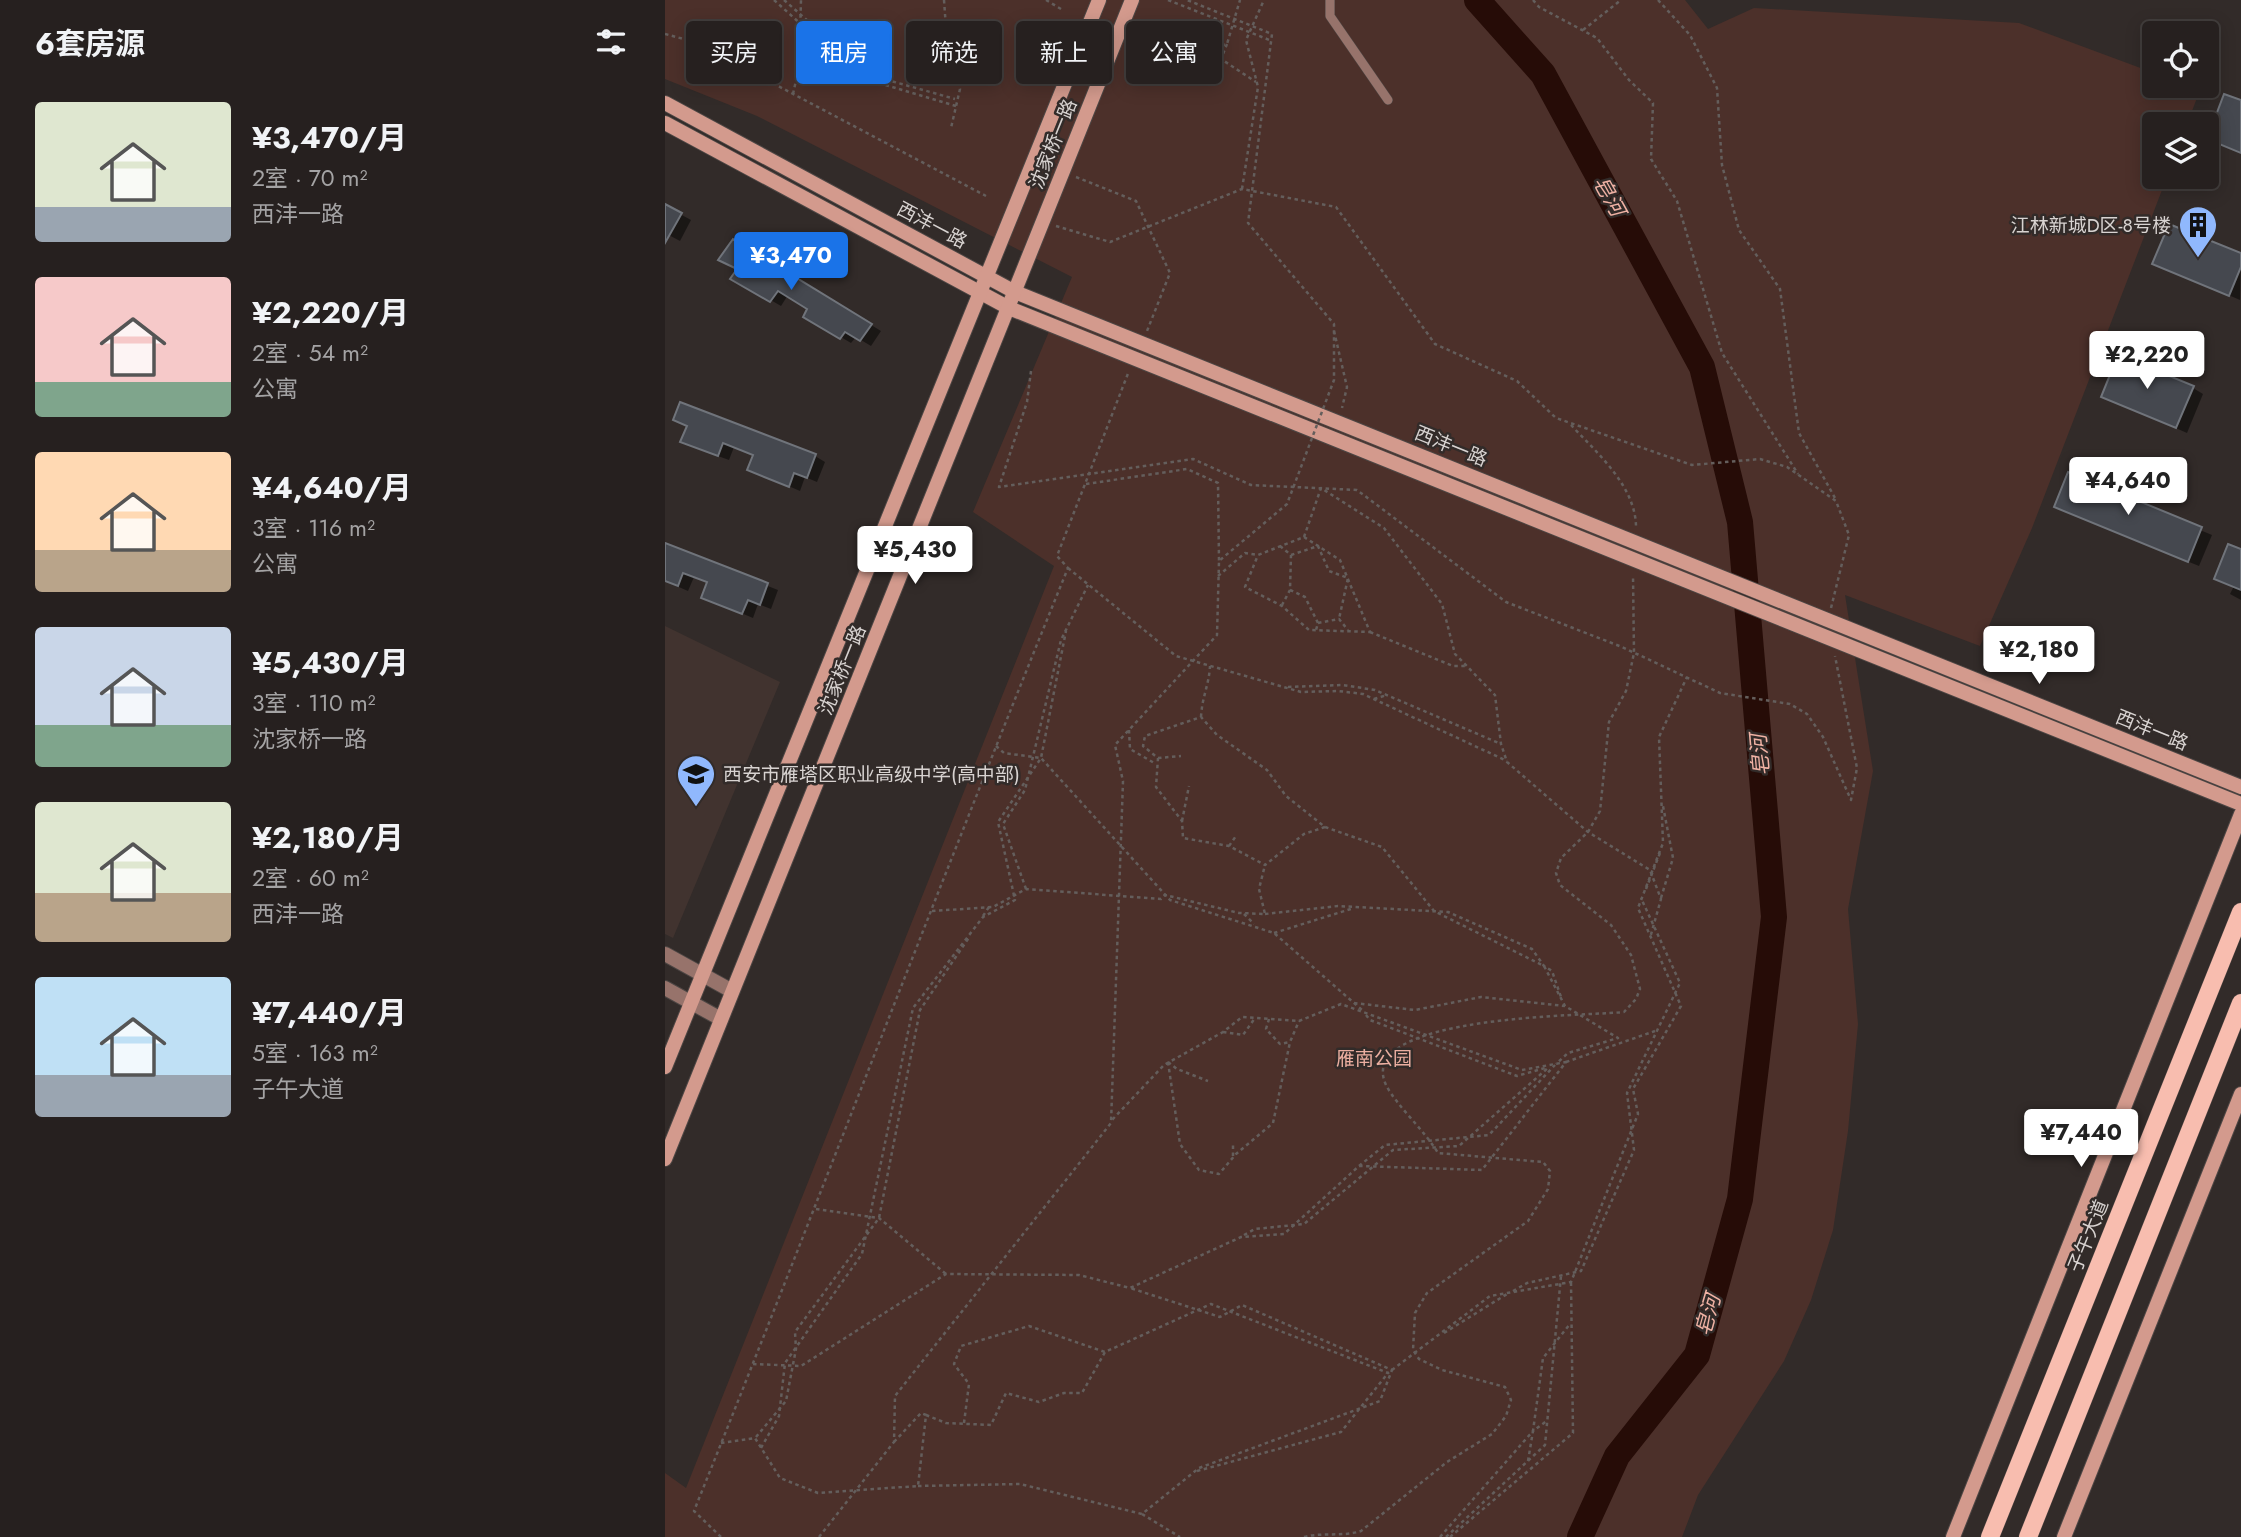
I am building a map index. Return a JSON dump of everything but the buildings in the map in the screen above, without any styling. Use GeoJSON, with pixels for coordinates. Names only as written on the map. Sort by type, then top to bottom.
{"type":"FeatureCollection","features":[{"type":"Feature","properties":{"kind":"main road","name":"沈家桥一路"},"geometry":{"type":"LineString","coordinates":[[665,1067],[978,292],[989,277],[1099,0]]}},
{"type":"Feature","properties":{"kind":"main road","name":"沈家桥一路"},"geometry":{"type":"LineString","coordinates":[[665,1158],[1132,0]]}},
{"type":"Feature","properties":{"kind":"main road","name":"西沣一路"},"geometry":{"type":"LineString","coordinates":[[665,103],[1015,292],[1706,569],[2241,788]]}},
{"type":"Feature","properties":{"kind":"main road","name":"西沣一路"},"geometry":{"type":"LineString","coordinates":[[665,123],[1009,308],[2241,804]]}},
{"type":"Feature","properties":{"kind":"main road"},"geometry":{"type":"LineString","coordinates":[[1953,1537],[2241,814]]}},
{"type":"Feature","properties":{"kind":"main road","name":"子午大道"},"geometry":{"type":"LineString","coordinates":[[1990,1537],[2241,912]]}},
{"type":"Feature","properties":{"kind":"main road"},"geometry":{"type":"LineString","coordinates":[[2028,1537],[2241,1003]]}},
{"type":"Feature","properties":{"kind":"main road"},"geometry":{"type":"LineString","coordinates":[[2064,1537],[2241,1094]]}},
{"type":"Feature","properties":{"kind":"street"},"geometry":{"type":"LineString","coordinates":[[665,954],[732,991]]}},
{"type":"Feature","properties":{"kind":"street"},"geometry":{"type":"LineString","coordinates":[[665,988],[721,1019]]}},
{"type":"Feature","properties":{"kind":"lane"},"geometry":{"type":"LineString","coordinates":[[1330,0],[1330,16],[1388,100]]}},
{"type":"Feature","properties":{"kind":"path"},"geometry":{"type":"LineString","coordinates":[[774,0],[798,21]]}},
{"type":"Feature","properties":{"kind":"path"},"geometry":{"type":"LineString","coordinates":[[785,0],[808,21]]}},
{"type":"Feature","properties":{"kind":"path"},"geometry":{"type":"LineString","coordinates":[[801,0],[801,21]]}},
{"type":"Feature","properties":{"kind":"path"},"geometry":{"type":"LineString","coordinates":[[944,0],[948,56],[960,89],[955,99],[951,128]]}},
{"type":"Feature","properties":{"kind":"path"},"geometry":{"type":"LineString","coordinates":[[1046,0],[1061,9]]}},
{"type":"Feature","properties":{"kind":"path"},"geometry":{"type":"LineString","coordinates":[[1168,0],[1272,41]]}},
{"type":"Feature","properties":{"kind":"path"},"geometry":{"type":"LineString","coordinates":[[1187,0],[1272,34],[1248,223],[1333,324],[1347,387],[1338,422]]}},
{"type":"Feature","properties":{"kind":"path"},"geometry":{"type":"LineString","coordinates":[[1240,0],[1221,59],[1256,82]]}},
{"type":"Feature","properties":{"kind":"path"},"geometry":{"type":"LineString","coordinates":[[1242,189],[1256,82],[1245,40],[1264,0]]}},
{"type":"Feature","properties":{"kind":"path"},"geometry":{"type":"LineString","coordinates":[[1533,0],[1539,7],[1597,38],[1629,80],[1653,103],[1651,159],[1677,201],[1722,353],[1798,475]]}},
{"type":"Feature","properties":{"kind":"path"},"geometry":{"type":"LineString","coordinates":[[1583,30],[1621,0]]}},
{"type":"Feature","properties":{"kind":"path"},"geometry":{"type":"LineString","coordinates":[[1658,0],[1690,35],[1717,88],[1722,165],[1739,230],[1780,289],[1799,433],[1836,501],[1849,535],[1845,561],[1826,618]]}},
{"type":"Feature","properties":{"kind":"path"},"geometry":{"type":"LineString","coordinates":[[665,34],[695,42],[986,196]]}},
{"type":"Feature","properties":{"kind":"path"},"geometry":{"type":"LineString","coordinates":[[1222,45],[1227,44]]}},
{"type":"Feature","properties":{"kind":"path"},"geometry":{"type":"LineString","coordinates":[[793,94],[796,81]]}},
{"type":"Feature","properties":{"kind":"path"},"geometry":{"type":"LineString","coordinates":[[892,81],[955,99]]}},
{"type":"Feature","properties":{"kind":"path"},"geometry":{"type":"LineString","coordinates":[[882,84],[956,106]]}},
{"type":"Feature","properties":{"kind":"path"},"geometry":{"type":"LineString","coordinates":[[1063,172],[1136,201],[1149,227],[1170,273],[1142,343]]}},
{"type":"Feature","properties":{"kind":"path"},"geometry":{"type":"LineString","coordinates":[[1043,222],[1110,242],[1242,189],[1336,207],[1435,344],[1517,381],[1556,418],[1692,465],[1760,459],[1787,467],[1836,501]]}},
{"type":"Feature","properties":{"kind":"path"},"geometry":{"type":"LineString","coordinates":[[1219,561],[1287,504],[1334,380],[1334,331]]}},
{"type":"Feature","properties":{"kind":"path"},"geometry":{"type":"LineString","coordinates":[[1134,358],[1057,556],[1068,568],[1176,656],[1301,692],[1338,691],[1363,694],[1507,762],[1588,832],[1650,870],[1661,899]]}},
{"type":"Feature","properties":{"kind":"path"},"geometry":{"type":"LineString","coordinates":[[1031,371],[1027,402],[999,487],[1193,459],[1251,485],[1357,490],[1506,602],[1634,653],[1720,693],[1790,704],[1807,713],[1823,737],[1851,800],[1857,768],[1825,635]]}},
{"type":"Feature","properties":{"kind":"path"},"geometry":{"type":"LineString","coordinates":[[1569,422],[1620,480],[1636,520],[1635,541]]}},
{"type":"Feature","properties":{"kind":"path"},"geometry":{"type":"LineString","coordinates":[[1084,485],[1187,469],[1218,483],[1217,635],[1115,745],[1123,781],[1111,1121]]}},
{"type":"Feature","properties":{"kind":"path"},"geometry":{"type":"LineString","coordinates":[[1304,537],[1321,488]]}},
{"type":"Feature","properties":{"kind":"path"},"geometry":{"type":"LineString","coordinates":[[1321,488],[1384,528],[1442,604],[1455,654],[1495,695],[1501,744],[1507,762]]}},
{"type":"Feature","properties":{"kind":"path"},"geometry":{"type":"LineString","coordinates":[[1218,576],[1245,553],[1258,555],[1304,537]]}},
{"type":"Feature","properties":{"kind":"path"},"geometry":{"type":"LineString","coordinates":[[1304,537],[1340,560],[1370,632]]}},
{"type":"Feature","properties":{"kind":"path"},"geometry":{"type":"LineString","coordinates":[[1280,546],[1291,555]]}},
{"type":"Feature","properties":{"kind":"path"},"geometry":{"type":"LineString","coordinates":[[1291,555],[1318,546]]}},
{"type":"Feature","properties":{"kind":"path"},"geometry":{"type":"LineString","coordinates":[[1318,546],[1329,571],[1348,578]]}},
{"type":"Feature","properties":{"kind":"path"},"geometry":{"type":"LineString","coordinates":[[1258,555],[1245,587],[1282,606],[1309,630],[1370,632],[1453,666],[1467,666]]}},
{"type":"Feature","properties":{"kind":"path"},"geometry":{"type":"LineString","coordinates":[[1282,606],[1290,590],[1291,555]]}},
{"type":"Feature","properties":{"kind":"path"},"geometry":{"type":"LineString","coordinates":[[1304,1537],[1316,1534],[1352,1536],[1361,1531],[1447,1462],[1492,1434],[1506,1416],[1511,1400],[1505,1387],[1442,1370],[1419,1359],[1415,1353],[1412,1332],[1415,1312],[1427,1293],[1528,1221],[1548,1189],[1550,1171],[1543,1162],[1438,1153],[1386,1084],[1384,1069],[1387,1057],[1397,1048],[1448,1028],[1516,1018],[1624,1012],[1636,999],[1640,989],[1631,955],[1611,925],[1560,885],[1556,873],[1561,858],[1588,832],[1600,811],[1609,722],[1626,691],[1634,653],[1633,558]]}},
{"type":"Feature","properties":{"kind":"path"},"geometry":{"type":"LineString","coordinates":[[721,1537],[694,1511],[1068,568]]}},
{"type":"Feature","properties":{"kind":"path"},"geometry":{"type":"LineString","coordinates":[[1339,619],[1348,578]]}},
{"type":"Feature","properties":{"kind":"path"},"geometry":{"type":"LineString","coordinates":[[1003,824],[1025,790],[1066,631],[1088,585]]}},
{"type":"Feature","properties":{"kind":"path"},"geometry":{"type":"LineString","coordinates":[[1290,590],[1305,597],[1318,624],[1316,630]]}},
{"type":"Feature","properties":{"kind":"path"},"geometry":{"type":"LineString","coordinates":[[1318,624],[1339,619]]}},
{"type":"Feature","properties":{"kind":"path"},"geometry":{"type":"LineString","coordinates":[[1339,619],[1349,631]]}},
{"type":"Feature","properties":{"kind":"path"},"geometry":{"type":"LineString","coordinates":[[761,1448],[781,1407],[785,1365],[862,1254],[913,1008],[983,917],[1016,900],[998,822],[1041,758],[1066,631]]}},
{"type":"Feature","properties":{"kind":"path"},"geometry":{"type":"LineString","coordinates":[[1210,666],[1209,682],[1202,693],[1201,717],[1217,735],[1267,770],[1286,796],[1325,827],[1382,847],[1434,911],[1544,966]]}},
{"type":"Feature","properties":{"kind":"path"},"geometry":{"type":"LineString","coordinates":[[1641,898],[1653,876],[1663,843],[1659,737],[1687,677]]}},
{"type":"Feature","properties":{"kind":"path"},"geometry":{"type":"LineString","coordinates":[[1287,687],[1343,685],[1375,690],[1501,744]]}},
{"type":"Feature","properties":{"kind":"path"},"geometry":{"type":"LineString","coordinates":[[1373,699],[1387,695]]}},
{"type":"Feature","properties":{"kind":"path"},"geometry":{"type":"LineString","coordinates":[[1181,756],[1158,758],[1143,746],[1146,736],[1201,717]]}},
{"type":"Feature","properties":{"kind":"path"},"geometry":{"type":"LineString","coordinates":[[1129,730],[1130,749],[1156,764]]}},
{"type":"Feature","properties":{"kind":"path"},"geometry":{"type":"LineString","coordinates":[[996,746],[1004,753],[1041,758],[1170,900],[1274,933],[1370,1020],[1517,1076],[1556,1064]]}},
{"type":"Feature","properties":{"kind":"path"},"geometry":{"type":"LineString","coordinates":[[1158,758],[1156,787],[1182,821]]}},
{"type":"Feature","properties":{"kind":"path"},"geometry":{"type":"LineString","coordinates":[[1189,786],[1182,821],[1183,838],[1229,846],[1265,865]]}},
{"type":"Feature","properties":{"kind":"path"},"geometry":{"type":"LineString","coordinates":[[1650,938],[1673,858],[1661,795]]}},
{"type":"Feature","properties":{"kind":"path"},"geometry":{"type":"LineString","coordinates":[[998,822],[1003,824],[1026,889]]}},
{"type":"Feature","properties":{"kind":"path"},"geometry":{"type":"LineString","coordinates":[[1265,914],[1259,889],[1265,865],[1304,834],[1325,827]]}},
{"type":"Feature","properties":{"kind":"path"},"geometry":{"type":"LineString","coordinates":[[1229,846],[1236,836]]}},
{"type":"Feature","properties":{"kind":"path"},"geometry":{"type":"LineString","coordinates":[[1448,1537],[1573,1433],[1571,1282],[1638,1114],[1633,1090],[1681,1006],[1638,908],[1650,870],[1663,843]]}},
{"type":"Feature","properties":{"kind":"path"},"geometry":{"type":"LineString","coordinates":[[930,912],[989,907],[1026,889],[1161,900],[1165,895]]}},
{"type":"Feature","properties":{"kind":"path"},"geometry":{"type":"LineString","coordinates":[[1165,895],[1243,913],[1265,914],[1357,907],[1448,912],[1532,949],[1565,1006]]}},
{"type":"Feature","properties":{"kind":"path"},"geometry":{"type":"LineString","coordinates":[[1432,1340],[1527,1283],[1581,1271],[1635,1150],[1627,1093],[1679,983],[1641,898]]}},
{"type":"Feature","properties":{"kind":"path"},"geometry":{"type":"LineString","coordinates":[[721,1443],[755,1438],[786,1401],[796,1346],[795,1332],[879,1218],[920,1010],[989,907]]}},
{"type":"Feature","properties":{"kind":"path"},"geometry":{"type":"LineString","coordinates":[[1274,933],[1357,907]]}},
{"type":"Feature","properties":{"kind":"path"},"geometry":{"type":"LineString","coordinates":[[1243,913],[1256,927]]}},
{"type":"Feature","properties":{"kind":"path"},"geometry":{"type":"LineString","coordinates":[[1354,1003],[1415,1010],[1481,997],[1565,1006],[1623,1042]]}},
{"type":"Feature","properties":{"kind":"path"},"geometry":{"type":"LineString","coordinates":[[894,1442],[895,1395],[1111,1121],[1164,1065],[1223,1032],[1242,1017],[1299,1021],[1341,1004],[1522,1070],[1566,1062],[1657,1030]]}},
{"type":"Feature","properties":{"kind":"path"},"geometry":{"type":"LineString","coordinates":[[1223,1032],[1243,1035],[1255,1018]]}},
{"type":"Feature","properties":{"kind":"path"},"geometry":{"type":"LineString","coordinates":[[1269,1019],[1266,1029],[1280,1044],[1290,1042]]}},
{"type":"Feature","properties":{"kind":"path"},"geometry":{"type":"LineString","coordinates":[[1168,1062],[1180,1144],[1199,1170],[1219,1174],[1233,1157],[1273,1123],[1276,1091],[1299,1021]]}},
{"type":"Feature","properties":{"kind":"path"},"geometry":{"type":"LineString","coordinates":[[1241,1237],[1284,1234],[1385,1145],[1489,1135],[1568,1053],[1618,1038]]}},
{"type":"Feature","properties":{"kind":"path"},"geometry":{"type":"LineString","coordinates":[[1168,1062],[1177,1069],[1208,1081]]}},
{"type":"Feature","properties":{"kind":"path"},"geometry":{"type":"LineString","coordinates":[[1359,1166],[1482,1170],[1566,1062]]}},
{"type":"Feature","properties":{"kind":"path"},"geometry":{"type":"LineString","coordinates":[[1130,1288],[1255,1229],[1304,1224],[1393,1150],[1459,1146],[1550,1066]]}},
{"type":"Feature","properties":{"kind":"path"},"geometry":{"type":"LineString","coordinates":[[1233,1145],[1233,1157]]}},
{"type":"Feature","properties":{"kind":"path"},"geometry":{"type":"LineString","coordinates":[[816,1209],[879,1218],[946,1274]]}},
{"type":"Feature","properties":{"kind":"path"},"geometry":{"type":"LineString","coordinates":[[753,1364],[801,1366],[946,1274],[1079,1275],[1130,1288],[1220,1317],[1242,1305],[1392,1370]]}},
{"type":"Feature","properties":{"kind":"path"},"geometry":{"type":"LineString","coordinates":[[1448,1537],[1545,1445],[1561,1276]]}},
{"type":"Feature","properties":{"kind":"path"},"geometry":{"type":"LineString","coordinates":[[1194,1472],[1341,1432],[1388,1373],[1490,1296],[1571,1282]]}},
{"type":"Feature","properties":{"kind":"path"},"geometry":{"type":"LineString","coordinates":[[819,1537],[894,1442],[921,1413],[946,1423],[991,1425],[1006,1393],[1039,1402],[1064,1393],[1082,1393],[1105,1352],[1211,1304],[1388,1373]]}},
{"type":"Feature","properties":{"kind":"path"},"geometry":{"type":"LineString","coordinates":[[1528,1461],[1543,1357],[1572,1321]]}},
{"type":"Feature","properties":{"kind":"path"},"geometry":{"type":"LineString","coordinates":[[964,1424],[969,1384],[954,1363],[961,1346],[1029,1326],[1105,1352]]}},
{"type":"Feature","properties":{"kind":"path"},"geometry":{"type":"LineString","coordinates":[[1142,1514],[1194,1472],[1380,1401],[1392,1370]]}},
{"type":"Feature","properties":{"kind":"path"},"geometry":{"type":"LineString","coordinates":[[918,1486],[926,1415]]}},
{"type":"Feature","properties":{"kind":"path"},"geometry":{"type":"LineString","coordinates":[[1440,1537],[1533,1431],[1548,1420]]}},
{"type":"Feature","properties":{"kind":"path"},"geometry":{"type":"LineString","coordinates":[[755,1438],[781,1478],[818,1493],[1020,1483],[1142,1514],[1180,1537]]}},
{"type":"Feature","properties":{"kind":"shaded area","name":"西安市雁塔区职业高级中学(高中部)"},"geometry":{"type":"Polygon","coordinates":[[[665,626],[780,682],[673,938],[665,934],[665,626]]]}},
{"type":"Feature","properties":{"kind":"green space","name":"雁南公园"},"geometry":{"type":"Polygon","coordinates":[[[665,0],[1685,0],[1708,29],[1754,8],[2019,23],[2142,69],[2142,98],[2197,98],[2192,112],[2142,112],[2142,189],[2162,189],[2032,528],[1980,646],[1845,595],[1873,771],[1848,909],[1858,1024],[1848,1131],[1833,1230],[1811,1300],[1784,1361],[1698,1495],[1682,1537],[665,1537],[665,1473],[686,1488],[1054,566],[973,512],[1072,277],[757,116],[665,79],[665,0]]]}},
{"type":"Feature","properties":{"kind":"waterway","name":"皂河"},"geometry":{"type":"LineString","coordinates":[[1477,0],[1543,74],[1702,367],[1740,522],[1774,917],[1740,1199],[1697,1355],[1617,1456],[1580,1537]]}},
{"type":"Feature","properties":{"kind":"place","name":"江林新城D区-8号楼"},"geometry":{"type":"Point","coordinates":[2198,259]}},
{"type":"Feature","properties":{"kind":"place","name":"西安市雁塔区职业高级中学(高中部)"},"geometry":{"type":"Point","coordinates":[696,808]}}]}
